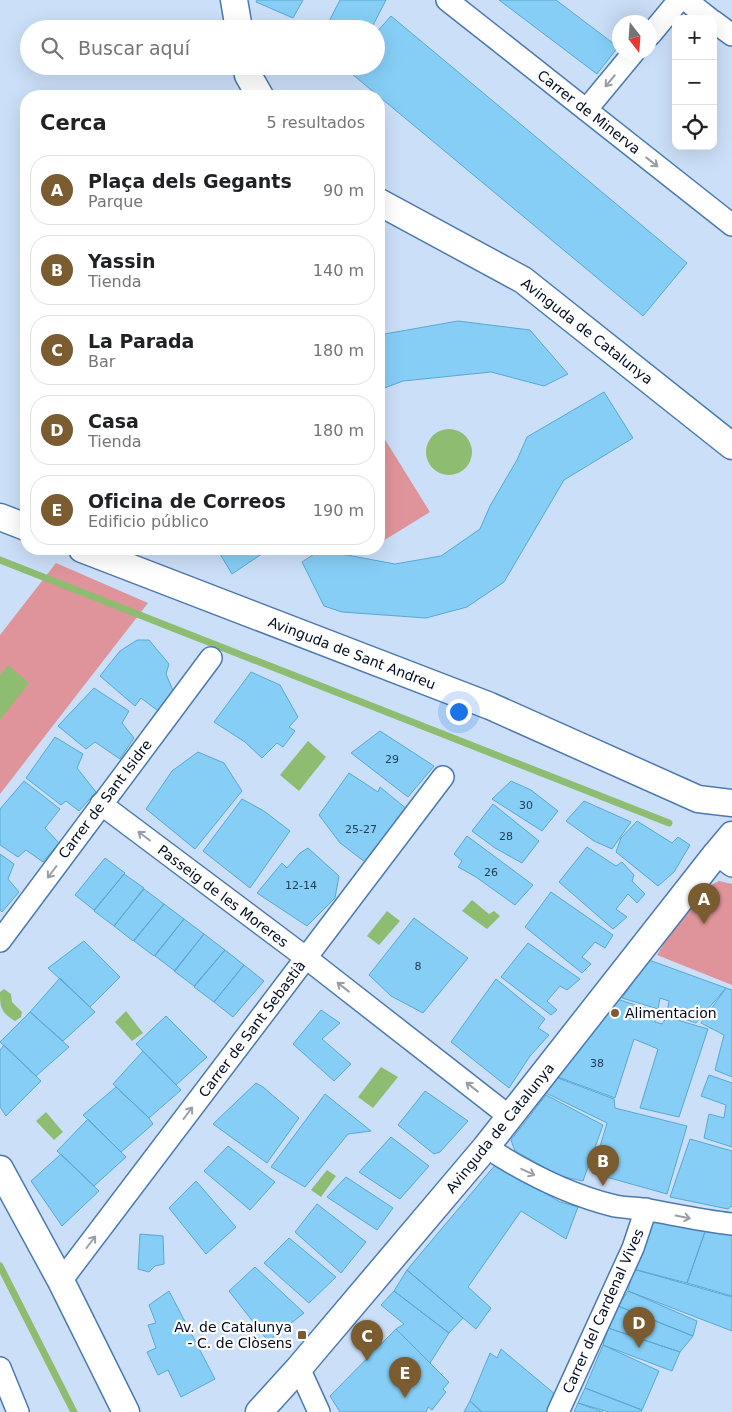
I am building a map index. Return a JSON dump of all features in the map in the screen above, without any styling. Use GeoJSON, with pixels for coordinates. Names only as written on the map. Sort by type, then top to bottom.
{"type":"FeatureCollection","features":[{"type":"Feature","properties":{"kind":"street"},"geometry":{"type":"LineString","coordinates":[[234,0],[237,20]]}},
{"type":"Feature","properties":{"kind":"street","name":"Carrer de Minerva"},"geometry":{"type":"LineString","coordinates":[[447,0],[732,225]]}},
{"type":"Feature","properties":{"kind":"street"},"geometry":{"type":"LineString","coordinates":[[657,27],[679,0]]}},
{"type":"Feature","properties":{"kind":"street"},"geometry":{"type":"LineString","coordinates":[[686,0],[706,15]]}},
{"type":"Feature","properties":{"kind":"street"},"geometry":{"type":"LineString","coordinates":[[717,24],[732,35]]}},
{"type":"Feature","properties":{"kind":"street"},"geometry":{"type":"LineString","coordinates":[[586,110],[627,60]]}},
{"type":"Feature","properties":{"kind":"street"},"geometry":{"type":"LineString","coordinates":[[248,75],[257,90]]}},
{"type":"Feature","properties":{"kind":"street","name":"Avinguda de Catalunya"},"geometry":{"type":"LineString","coordinates":[[385,205],[523,280],[732,446]]}},
{"type":"Feature","properties":{"kind":"street"},"geometry":{"type":"LineString","coordinates":[[0,517],[20,525]]}},
{"type":"Feature","properties":{"kind":"street","name":"Avinguda de Sant Andreu"},"geometry":{"type":"LineString","coordinates":[[98,555],[490,706],[698,799],[732,803]]}},
{"type":"Feature","properties":{"kind":"street","name":"Carrer de Sant Isidre"},"geometry":{"type":"LineString","coordinates":[[0,941],[210,658]]}},
{"type":"Feature","properties":{"kind":"street","name":"Carrer de Sant Sebastià"},"geometry":{"type":"LineString","coordinates":[[62,1282],[443,776]]}},
{"type":"Feature","properties":{"kind":"street","name":"Passeig de les Moreres"},"geometry":{"type":"LineString","coordinates":[[102,804],[510,1117]]}},
{"type":"Feature","properties":{"kind":"street","name":"Avinguda de Catalunya"},"geometry":{"type":"LineString","coordinates":[[259,1412],[299,1368],[486,1147],[727,852]]}},
{"type":"Feature","properties":{"kind":"street"},"geometry":{"type":"LineString","coordinates":[[486,1147],[516,1167],[585,1197],[616,1206],[646,1209],[707,1222],[732,1224]]}},
{"type":"Feature","properties":{"kind":"street"},"geometry":{"type":"LineString","coordinates":[[0,1169],[62,1282],[126,1412]]}},
{"type":"Feature","properties":{"kind":"street","name":"Carrer del Cardenal Vives"},"geometry":{"type":"LineString","coordinates":[[558,1412],[633,1248],[646,1209]]}},
{"type":"Feature","properties":{"kind":"street"},"geometry":{"type":"LineString","coordinates":[[0,1368],[18,1412]]}},
{"type":"Feature","properties":{"kind":"street"},"geometry":{"type":"LineString","coordinates":[[299,1368],[319,1412]]}},
{"type":"Feature","properties":{"kind":"shaded area"},"geometry":{"type":"Polygon","coordinates":[[[445,429],[453,429],[462,433],[468,439],[472,452],[468,465],[462,471],[453,475],[445,475],[436,471],[430,465],[426,456],[426,448],[430,439],[436,433],[445,429]]]}},
{"type":"Feature","properties":{"kind":"shaded area"},"geometry":{"type":"Polygon","coordinates":[[[385,440],[430,512],[385,540],[385,440]]]}},
{"type":"Feature","properties":{"kind":"shaded area"},"geometry":{"type":"Polygon","coordinates":[[[56,563],[148,603],[0,794],[0,635],[56,563]]]}},
{"type":"Feature","properties":{"kind":"shaded area"},"geometry":{"type":"Polygon","coordinates":[[[8,665],[29,683],[0,720],[0,675],[8,665]]]}},
{"type":"Feature","properties":{"kind":"shaded area"},"geometry":{"type":"Polygon","coordinates":[[[308,741],[326,757],[299,791],[280,775],[308,741]]]}},
{"type":"Feature","properties":{"kind":"shaded area"},"geometry":{"type":"Polygon","coordinates":[[[719,881],[732,884],[732,985],[657,955],[693,894],[719,881]]]}},
{"type":"Feature","properties":{"kind":"shaded area"},"geometry":{"type":"Polygon","coordinates":[[[472,900],[489,914],[494,911],[500,916],[487,929],[462,911],[472,900]]]}},
{"type":"Feature","properties":{"kind":"shaded area"},"geometry":{"type":"Polygon","coordinates":[[[387,911],[400,921],[379,945],[367,936],[387,911]]]}},
{"type":"Feature","properties":{"kind":"shaded area"},"geometry":{"type":"Polygon","coordinates":[[[4,989],[11,994],[12,1002],[22,1012],[21,1017],[15,1021],[4,1012],[1,1006],[0,992],[4,989]]]}},
{"type":"Feature","properties":{"kind":"shaded area"},"geometry":{"type":"Polygon","coordinates":[[[126,1011],[143,1033],[132,1041],[115,1022],[126,1011]]]}},
{"type":"Feature","properties":{"kind":"shaded area"},"geometry":{"type":"Polygon","coordinates":[[[381,1067],[398,1077],[373,1108],[358,1097],[381,1067]]]}},
{"type":"Feature","properties":{"kind":"shaded area"},"geometry":{"type":"Polygon","coordinates":[[[46,1112],[63,1132],[54,1140],[36,1121],[46,1112]]]}},
{"type":"Feature","properties":{"kind":"shaded area"},"geometry":{"type":"Polygon","coordinates":[[[327,1170],[336,1176],[321,1197],[311,1190],[327,1170]]]}},
{"type":"Feature","properties":{"kind":"building"},"geometry":{"type":"Polygon","coordinates":[[[257,0],[303,0],[293,18],[256,2],[257,0]]]}},
{"type":"Feature","properties":{"kind":"building"},"geometry":{"type":"Polygon","coordinates":[[[340,0],[386,0],[376,20],[330,20],[340,0]]]}},
{"type":"Feature","properties":{"kind":"building"},"geometry":{"type":"Polygon","coordinates":[[[499,0],[556,0],[612,42],[612,55],[597,74],[499,0]]]}},
{"type":"Feature","properties":{"kind":"building"},"geometry":{"type":"Polygon","coordinates":[[[391,16],[687,263],[643,316],[385,101],[385,90],[371,90],[353,75],[385,75],[385,23],[391,16]]]}},
{"type":"Feature","properties":{"kind":"building"},"geometry":{"type":"Polygon","coordinates":[[[458,321],[530,330],[568,374],[544,386],[491,372],[403,381],[385,388],[385,334],[458,321]]]}},
{"type":"Feature","properties":{"kind":"building"},"geometry":{"type":"Polygon","coordinates":[[[604,392],[633,438],[564,480],[504,582],[467,607],[426,618],[342,612],[324,606],[302,562],[312,555],[347,555],[395,564],[441,556],[480,529],[490,506],[517,460],[527,437],[604,392]]]}},
{"type":"Feature","properties":{"kind":"building"},"geometry":{"type":"Polygon","coordinates":[[[221,555],[260,555],[232,574],[221,555]]]}},
{"type":"Feature","properties":{"kind":"building"},"geometry":{"type":"Polygon","coordinates":[[[137,640],[149,640],[169,664],[166,674],[174,693],[158,711],[141,698],[135,706],[100,676],[120,651],[137,640]]]}},
{"type":"Feature","properties":{"kind":"building"},"geometry":{"type":"Polygon","coordinates":[[[251,672],[280,685],[298,717],[289,727],[295,731],[283,747],[277,743],[262,758],[245,742],[214,722],[251,672]]]}},
{"type":"Feature","properties":{"kind":"building"},"geometry":{"type":"Polygon","coordinates":[[[94,688],[129,711],[122,723],[134,738],[120,759],[95,742],[86,749],[58,726],[94,688]]]}},
{"type":"Feature","properties":{"kind":"building"},"geometry":{"type":"Polygon","coordinates":[[[380,731],[434,766],[408,797],[351,753],[380,731]]]}},
{"type":"Feature","properties":{"kind":"building"},"geometry":{"type":"Polygon","coordinates":[[[55,737],[83,754],[77,768],[96,792],[79,811],[66,801],[61,805],[26,778],[55,737]]]}},
{"type":"Feature","properties":{"kind":"building"},"geometry":{"type":"Polygon","coordinates":[[[198,752],[224,763],[242,791],[195,849],[146,809],[172,771],[198,752]]]}},
{"type":"Feature","properties":{"kind":"building"},"geometry":{"type":"Polygon","coordinates":[[[349,773],[378,792],[380,787],[408,810],[365,862],[340,843],[319,815],[349,773]]]}},
{"type":"Feature","properties":{"kind":"building"},"geometry":{"type":"Polygon","coordinates":[[[24,781],[60,809],[45,828],[59,843],[43,862],[26,850],[18,857],[0,845],[0,809],[24,781]]]}},
{"type":"Feature","properties":{"kind":"building"},"geometry":{"type":"Polygon","coordinates":[[[511,781],[531,790],[558,811],[542,831],[492,799],[511,781]]]}},
{"type":"Feature","properties":{"kind":"building"},"geometry":{"type":"Polygon","coordinates":[[[242,799],[264,811],[290,831],[250,888],[203,851],[242,799]]]}},
{"type":"Feature","properties":{"kind":"building"},"geometry":{"type":"Polygon","coordinates":[[[584,801],[631,822],[612,849],[594,841],[566,821],[584,801]]]}},
{"type":"Feature","properties":{"kind":"building"},"geometry":{"type":"Polygon","coordinates":[[[493,804],[539,841],[522,863],[495,848],[472,831],[493,804]]]}},
{"type":"Feature","properties":{"kind":"building"},"geometry":{"type":"Polygon","coordinates":[[[637,821],[672,843],[678,837],[690,845],[674,872],[658,886],[616,852],[621,838],[637,821]]]}},
{"type":"Feature","properties":{"kind":"building"},"geometry":{"type":"Polygon","coordinates":[[[467,836],[533,885],[515,905],[476,877],[458,867],[462,861],[454,854],[467,836]]]}},
{"type":"Feature","properties":{"kind":"building"},"geometry":{"type":"Polygon","coordinates":[[[587,847],[616,866],[622,862],[634,875],[632,881],[645,894],[637,903],[628,894],[616,909],[627,917],[613,929],[559,882],[587,847]]]}},
{"type":"Feature","properties":{"kind":"building"},"geometry":{"type":"Polygon","coordinates":[[[308,848],[339,876],[335,898],[307,926],[257,893],[282,863],[287,868],[300,853],[308,848]]]}},
{"type":"Feature","properties":{"kind":"building"},"geometry":{"type":"Polygon","coordinates":[[[0,854],[14,864],[8,879],[19,892],[2,912],[0,910],[0,854]]]}},
{"type":"Feature","properties":{"kind":"building"},"geometry":{"type":"Polygon","coordinates":[[[105,858],[125,873],[94,910],[75,895],[105,858]]]}},
{"type":"Feature","properties":{"kind":"building"},"geometry":{"type":"Polygon","coordinates":[[[124,874],[144,888],[114,926],[94,911],[124,874]]]}},
{"type":"Feature","properties":{"kind":"building"},"geometry":{"type":"Polygon","coordinates":[[[144,889],[164,904],[133,941],[114,926],[144,889]]]}},
{"type":"Feature","properties":{"kind":"building"},"geometry":{"type":"Polygon","coordinates":[[[551,892],[613,935],[605,948],[595,942],[582,957],[591,964],[582,973],[525,927],[551,892]]]}},
{"type":"Feature","properties":{"kind":"building"},"geometry":{"type":"Polygon","coordinates":[[[164,904],[184,919],[154,956],[134,941],[164,904]]]}},
{"type":"Feature","properties":{"kind":"building"},"geometry":{"type":"Polygon","coordinates":[[[414,918],[468,958],[423,1013],[391,996],[369,975],[414,918]]]}},
{"type":"Feature","properties":{"kind":"building"},"geometry":{"type":"Polygon","coordinates":[[[184,919],[204,934],[175,971],[155,956],[184,919]]]}},
{"type":"Feature","properties":{"kind":"building"},"geometry":{"type":"Polygon","coordinates":[[[204,934],[225,950],[194,986],[174,971],[204,934]]]}},
{"type":"Feature","properties":{"kind":"building"},"geometry":{"type":"Polygon","coordinates":[[[84,941],[120,977],[90,1007],[48,968],[84,941]]]}},
{"type":"Feature","properties":{"kind":"building"},"geometry":{"type":"Polygon","coordinates":[[[528,943],[580,979],[567,990],[560,986],[547,1001],[557,1010],[551,1015],[501,977],[528,943]]]}},
{"type":"Feature","properties":{"kind":"building"},"geometry":{"type":"Polygon","coordinates":[[[225,950],[244,965],[214,1002],[194,987],[225,950]]]}},
{"type":"Feature","properties":{"kind":"building"},"geometry":{"type":"Polygon","coordinates":[[[649,960],[726,988],[696,1023],[667,1013],[669,1001],[660,998],[658,1009],[622,998],[649,960]]]}},
{"type":"Feature","properties":{"kind":"building"},"geometry":{"type":"Polygon","coordinates":[[[244,965],[264,981],[233,1017],[214,1002],[244,965]]]}},
{"type":"Feature","properties":{"kind":"building"},"geometry":{"type":"Polygon","coordinates":[[[60,978],[95,1012],[63,1041],[30,1012],[60,978]]]}},
{"type":"Feature","properties":{"kind":"building"},"geometry":{"type":"Polygon","coordinates":[[[496,979],[545,1019],[538,1028],[549,1035],[530,1056],[509,1088],[451,1042],[496,979]]]}},
{"type":"Feature","properties":{"kind":"building"},"geometry":{"type":"Polygon","coordinates":[[[726,988],[732,990],[732,1077],[715,1070],[724,1035],[701,1023],[726,988]]]}},
{"type":"Feature","properties":{"kind":"building"},"geometry":{"type":"Polygon","coordinates":[[[617,999],[654,1011],[655,1022],[662,1024],[667,1017],[708,1029],[679,1117],[640,1108],[658,1049],[634,1039],[615,1098],[558,1077],[617,999]]]}},
{"type":"Feature","properties":{"kind":"building"},"geometry":{"type":"Polygon","coordinates":[[[321,1010],[340,1023],[322,1039],[351,1064],[334,1081],[293,1044],[321,1010]]]}},
{"type":"Feature","properties":{"kind":"building"},"geometry":{"type":"Polygon","coordinates":[[[30,1012],[69,1047],[36,1076],[0,1042],[30,1012]]]}},
{"type":"Feature","properties":{"kind":"building"},"geometry":{"type":"Polygon","coordinates":[[[166,1016],[207,1057],[176,1085],[136,1044],[166,1016]]]}},
{"type":"Feature","properties":{"kind":"building"},"geometry":{"type":"Polygon","coordinates":[[[4,1045],[41,1081],[6,1116],[0,1107],[0,1050],[4,1045]]]}},
{"type":"Feature","properties":{"kind":"building"},"geometry":{"type":"Polygon","coordinates":[[[143,1051],[181,1090],[149,1118],[113,1084],[143,1051]]]}},
{"type":"Feature","properties":{"kind":"building"},"geometry":{"type":"Polygon","coordinates":[[[709,1075],[732,1083],[732,1147],[704,1138],[709,1114],[724,1118],[726,1105],[701,1096],[709,1075]]]}},
{"type":"Feature","properties":{"kind":"building"},"geometry":{"type":"Polygon","coordinates":[[[558,1078],[614,1099],[615,1108],[687,1126],[667,1194],[592,1173],[607,1123],[546,1093],[558,1078]]]}},
{"type":"Feature","properties":{"kind":"building"},"geometry":{"type":"Polygon","coordinates":[[[256,1083],[299,1118],[267,1163],[213,1124],[256,1083]]]}},
{"type":"Feature","properties":{"kind":"building"},"geometry":{"type":"Polygon","coordinates":[[[116,1087],[153,1124],[121,1152],[83,1115],[116,1087]]]}},
{"type":"Feature","properties":{"kind":"building"},"geometry":{"type":"Polygon","coordinates":[[[425,1091],[468,1121],[440,1152],[434,1154],[398,1125],[425,1091]]]}},
{"type":"Feature","properties":{"kind":"building"},"geometry":{"type":"Polygon","coordinates":[[[325,1094],[371,1131],[348,1134],[305,1187],[271,1167],[325,1094]]]}},
{"type":"Feature","properties":{"kind":"building"},"geometry":{"type":"Polygon","coordinates":[[[546,1095],[603,1125],[583,1181],[560,1176],[515,1151],[511,1140],[546,1095]]]}},
{"type":"Feature","properties":{"kind":"building"},"geometry":{"type":"Polygon","coordinates":[[[88,1119],[126,1157],[94,1186],[57,1151],[88,1119]]]}},
{"type":"Feature","properties":{"kind":"building"},"geometry":{"type":"Polygon","coordinates":[[[391,1137],[429,1166],[400,1199],[359,1172],[391,1137]]]}},
{"type":"Feature","properties":{"kind":"building"},"geometry":{"type":"Polygon","coordinates":[[[690,1139],[732,1151],[732,1206],[728,1209],[670,1197],[690,1139]]]}},
{"type":"Feature","properties":{"kind":"building"},"geometry":{"type":"Polygon","coordinates":[[[228,1146],[275,1182],[250,1210],[204,1171],[228,1146]]]}},
{"type":"Feature","properties":{"kind":"building"},"geometry":{"type":"Polygon","coordinates":[[[61,1154],[99,1191],[62,1226],[31,1181],[61,1154]]]}},
{"type":"Feature","properties":{"kind":"building"},"geometry":{"type":"Polygon","coordinates":[[[496,1164],[560,1202],[578,1207],[566,1239],[521,1211],[468,1287],[491,1308],[476,1329],[407,1270],[496,1164]]]}},
{"type":"Feature","properties":{"kind":"building"},"geometry":{"type":"Polygon","coordinates":[[[346,1177],[393,1208],[377,1230],[327,1197],[346,1177]]]}},
{"type":"Feature","properties":{"kind":"building"},"geometry":{"type":"Polygon","coordinates":[[[196,1181],[236,1227],[206,1254],[169,1208],[196,1181]]]}},
{"type":"Feature","properties":{"kind":"building"},"geometry":{"type":"Polygon","coordinates":[[[317,1204],[366,1242],[341,1273],[295,1232],[317,1204]]]}},
{"type":"Feature","properties":{"kind":"building"},"geometry":{"type":"Polygon","coordinates":[[[650,1220],[707,1226],[687,1283],[633,1269],[650,1220]]]}},
{"type":"Feature","properties":{"kind":"building"},"geometry":{"type":"Polygon","coordinates":[[[707,1226],[732,1229],[732,1296],[687,1283],[707,1226]]]}},
{"type":"Feature","properties":{"kind":"building"},"geometry":{"type":"Polygon","coordinates":[[[140,1234],[163,1236],[164,1264],[155,1266],[149,1272],[138,1269],[140,1234]]]}},
{"type":"Feature","properties":{"kind":"building"},"geometry":{"type":"Polygon","coordinates":[[[289,1238],[336,1277],[309,1303],[264,1263],[289,1238]]]}},
{"type":"Feature","properties":{"kind":"building"},"geometry":{"type":"Polygon","coordinates":[[[255,1267],[304,1313],[268,1341],[229,1291],[255,1267]]]}},
{"type":"Feature","properties":{"kind":"building"},"geometry":{"type":"Polygon","coordinates":[[[633,1269],[732,1297],[732,1331],[628,1291],[633,1269]]]}},
{"type":"Feature","properties":{"kind":"building"},"geometry":{"type":"Polygon","coordinates":[[[407,1270],[463,1318],[449,1333],[394,1291],[407,1270]]]}},
{"type":"Feature","properties":{"kind":"building"},"geometry":{"type":"Polygon","coordinates":[[[169,1291],[215,1379],[181,1397],[168,1370],[158,1375],[147,1352],[156,1348],[148,1325],[156,1323],[149,1305],[169,1291]]]}},
{"type":"Feature","properties":{"kind":"building"},"geometry":{"type":"Polygon","coordinates":[[[394,1291],[449,1333],[430,1363],[396,1329],[404,1324],[381,1305],[394,1291]]]}},
{"type":"Feature","properties":{"kind":"building"},"geometry":{"type":"Polygon","coordinates":[[[628,1291],[697,1321],[693,1336],[618,1306],[628,1291]]]}},
{"type":"Feature","properties":{"kind":"building"},"geometry":{"type":"Polygon","coordinates":[[[618,1306],[693,1336],[680,1352],[608,1328],[618,1306]]]}},
{"type":"Feature","properties":{"kind":"building"},"geometry":{"type":"Polygon","coordinates":[[[608,1328],[680,1352],[672,1371],[603,1345],[608,1328]]]}},
{"type":"Feature","properties":{"kind":"building"},"geometry":{"type":"Polygon","coordinates":[[[396,1329],[449,1382],[443,1389],[446,1392],[432,1410],[428,1407],[426,1412],[340,1412],[330,1396],[396,1329]]]}},
{"type":"Feature","properties":{"kind":"building"},"geometry":{"type":"Polygon","coordinates":[[[603,1345],[659,1371],[642,1410],[585,1388],[603,1345]]]}},
{"type":"Feature","properties":{"kind":"building"},"geometry":{"type":"Polygon","coordinates":[[[501,1349],[556,1395],[548,1412],[482,1412],[470,1401],[490,1353],[497,1358],[501,1349]]]}},
{"type":"Feature","properties":{"kind":"building"},"geometry":{"type":"Polygon","coordinates":[[[585,1388],[642,1410],[641,1412],[609,1412],[578,1403],[585,1388]]]}},
{"type":"Feature","properties":{"kind":"building"},"geometry":{"type":"Polygon","coordinates":[[[470,1401],[482,1412],[464,1412],[470,1401]]]}},
{"type":"Feature","properties":{"kind":"building"},"geometry":{"type":"Polygon","coordinates":[[[578,1403],[603,1412],[574,1412],[578,1403]]]}},
{"type":"Feature","properties":{"kind":"waterway"},"geometry":{"type":"LineString","coordinates":[[0,560],[669,823]]}},
{"type":"Feature","properties":{"kind":"waterway"},"geometry":{"type":"LineString","coordinates":[[0,1266],[74,1412]]}},
{"type":"Feature","properties":{"kind":"place","name":"Plaça dels Gegants"},"geometry":{"type":"Point","coordinates":[704,924]}},
{"type":"Feature","properties":{"kind":"place","name":"Alimentacion"},"geometry":{"type":"Point","coordinates":[615,1013]}},
{"type":"Feature","properties":{"kind":"place","name":"Yassin"},"geometry":{"type":"Point","coordinates":[603,1186]}},
{"type":"Feature","properties":{"kind":"place","name":"Av. de Catalunya - C. de Clòsens"},"geometry":{"type":"Point","coordinates":[302,1335]}},
{"type":"Feature","properties":{"kind":"place","name":"Casa"},"geometry":{"type":"Point","coordinates":[639,1348]}},
{"type":"Feature","properties":{"kind":"place","name":"La Parada"},"geometry":{"type":"Point","coordinates":[367,1361]}},
{"type":"Feature","properties":{"kind":"place","name":"Oficina de Correos"},"geometry":{"type":"Point","coordinates":[405,1398]}}]}
